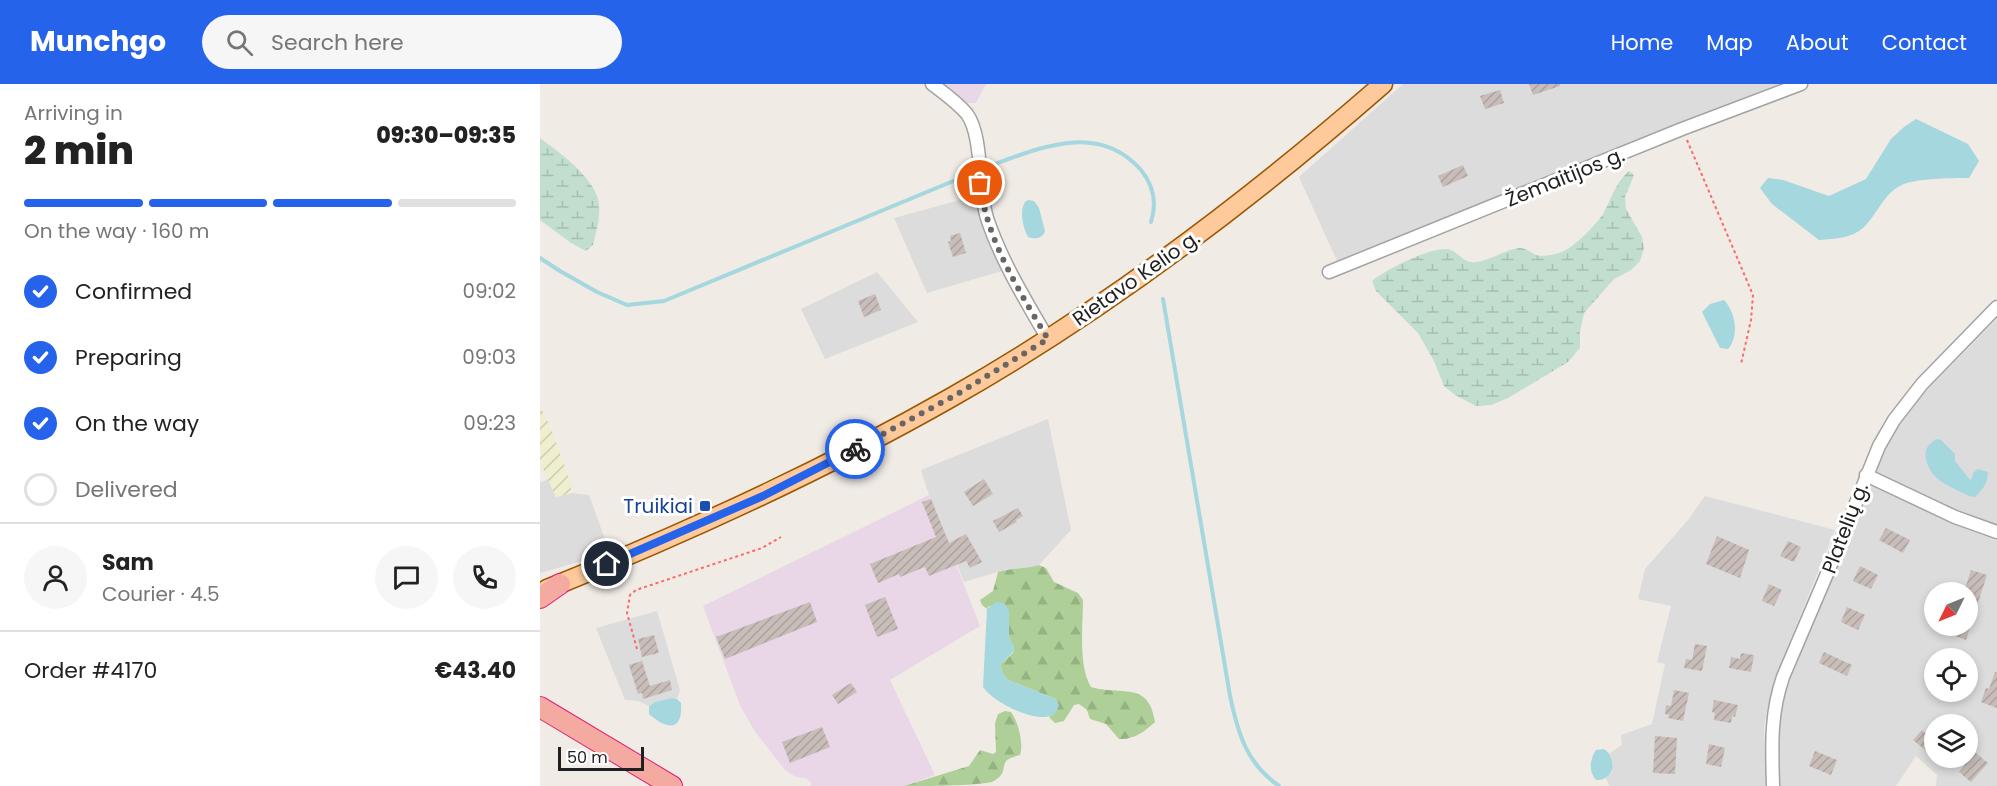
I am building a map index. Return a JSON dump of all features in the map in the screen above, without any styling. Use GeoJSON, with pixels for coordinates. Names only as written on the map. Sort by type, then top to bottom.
{"type":"FeatureCollection","features":[{"type":"Feature","properties":{"kind":"highway"},"geometry":{"type":"LineString","coordinates":[[540,598],[550,585]]}},
{"type":"Feature","properties":{"kind":"highway"},"geometry":{"type":"LineString","coordinates":[[540,698],[577,730]]}},
{"type":"Feature","properties":{"kind":"highway"},"geometry":{"type":"LineString","coordinates":[[540,707],[672,786]]}},
{"type":"Feature","properties":{"kind":"highway"},"geometry":{"type":"LineString","coordinates":[[540,715],[577,730]]}},
{"type":"Feature","properties":{"kind":"main road","name":"Rietavo Kelio g."},"geometry":{"type":"LineString","coordinates":[[540,592],[550,585],[702,523],[831,462],[944,401],[1048,339],[1145,273],[1238,205],[1383,84]]}},
{"type":"Feature","properties":{"kind":"street"},"geometry":{"type":"LineString","coordinates":[[932,84],[968,115],[974,129],[982,200],[987,220],[1027,304],[1048,339]]}},
{"type":"Feature","properties":{"kind":"street","name":"Žemaitijos g."},"geometry":{"type":"LineString","coordinates":[[1329,272],[1683,129],[1801,84]]}},
{"type":"Feature","properties":{"kind":"street","name":"Platelių g."},"geometry":{"type":"LineString","coordinates":[[1773,786],[1772,732],[1777,695],[1879,446],[1911,397],[1997,307]]}},
{"type":"Feature","properties":{"kind":"street"},"geometry":{"type":"LineString","coordinates":[[1866,475],[1955,517],[1997,532]]}},
{"type":"Feature","properties":{"kind":"path"},"geometry":{"type":"LineString","coordinates":[[1683,129],[1753,295],[1751,320],[1741,364]]}},
{"type":"Feature","properties":{"kind":"path"},"geometry":{"type":"LineString","coordinates":[[636,649],[627,613],[630,595],[636,590],[762,548],[781,537]]}},
{"type":"Feature","properties":{"kind":"shaded area"},"geometry":{"type":"Polygon","coordinates":[[[924,84],[986,84],[976,103],[946,103],[924,84]]]}},
{"type":"Feature","properties":{"kind":"shaded area"},"geometry":{"type":"Polygon","coordinates":[[[1403,84],[1786,84],[1337,261],[1299,177],[1403,84]]]}},
{"type":"Feature","properties":{"kind":"shaded area"},"geometry":{"type":"Polygon","coordinates":[[[975,196],[1002,271],[927,293],[894,218],[975,196]]]}},
{"type":"Feature","properties":{"kind":"shaded area"},"geometry":{"type":"Polygon","coordinates":[[[877,272],[918,322],[825,359],[801,309],[877,272]]]}},
{"type":"Feature","properties":{"kind":"shaded area"},"geometry":{"type":"Polygon","coordinates":[[[1997,319],[1997,786],[1936,786],[1937,775],[1929,768],[1978,768],[1978,714],[1924,714],[1924,763],[1916,756],[1896,786],[1780,786],[1778,734],[1785,693],[1877,463],[1897,428],[1921,396],[1997,319]]]}},
{"type":"Feature","properties":{"kind":"shaded area"},"geometry":{"type":"Polygon","coordinates":[[[1048,419],[1071,530],[1039,565],[1008,569],[964,582],[921,470],[1048,419]]]}},
{"type":"Feature","properties":{"kind":"shaded area"},"geometry":{"type":"Polygon","coordinates":[[[548,479],[556,497],[572,493],[589,495],[610,553],[540,573],[540,483],[548,479]]]}},
{"type":"Feature","properties":{"kind":"shaded area"},"geometry":{"type":"Polygon","coordinates":[[[929,495],[980,626],[890,680],[935,775],[904,786],[811,786],[806,778],[796,777],[785,770],[754,730],[740,705],[703,606],[929,495]]]}},
{"type":"Feature","properties":{"kind":"shaded area"},"geometry":{"type":"Polygon","coordinates":[[[1705,496],[1835,530],[1777,673],[1764,726],[1766,786],[1609,786],[1606,778],[1612,772],[1613,762],[1610,753],[1622,745],[1621,735],[1652,724],[1665,664],[1657,662],[1671,606],[1638,599],[1645,569],[1688,520],[1705,496]]]}},
{"type":"Feature","properties":{"kind":"shaded area"},"geometry":{"type":"Polygon","coordinates":[[[657,611],[680,690],[677,699],[655,702],[649,706],[638,701],[625,700],[596,628],[657,611]]]}},
{"type":"Feature","properties":{"kind":"green space"},"geometry":{"type":"Polygon","coordinates":[[[540,138],[581,173],[598,199],[599,216],[596,234],[593,245],[586,251],[540,220],[540,138]]]}},
{"type":"Feature","properties":{"kind":"green space"},"geometry":{"type":"Polygon","coordinates":[[[1629,171],[1634,175],[1625,197],[1626,209],[1642,237],[1644,248],[1640,261],[1631,270],[1614,279],[1584,313],[1580,332],[1580,348],[1568,362],[1508,398],[1491,405],[1476,406],[1455,395],[1444,386],[1434,361],[1418,333],[1376,291],[1372,281],[1408,260],[1439,249],[1450,250],[1471,262],[1488,259],[1519,248],[1541,256],[1565,251],[1583,236],[1603,214],[1617,186],[1629,171]]]}},
{"type":"Feature","properties":{"kind":"green space"},"geometry":{"type":"Polygon","coordinates":[[[540,406],[550,426],[569,478],[572,493],[556,497],[540,462],[540,406]]]}},
{"type":"Feature","properties":{"kind":"green space"},"geometry":{"type":"Polygon","coordinates":[[[1039,565],[1046,568],[1054,582],[1078,593],[1083,600],[1084,668],[1091,687],[1132,692],[1147,700],[1155,722],[1139,734],[1119,739],[1106,724],[1090,719],[1087,710],[1079,704],[1074,705],[1064,721],[1055,723],[1049,717],[1055,713],[1056,699],[1008,680],[1003,674],[1000,665],[1013,653],[1014,648],[1009,637],[1009,611],[989,606],[987,609],[980,600],[993,591],[998,572],[1039,565]]]}},
{"type":"Feature","properties":{"kind":"green space"},"geometry":{"type":"Polygon","coordinates":[[[1005,711],[1011,712],[1016,721],[1020,733],[1021,750],[1020,755],[1005,762],[1002,773],[997,779],[992,782],[950,786],[904,786],[969,766],[980,750],[993,754],[996,752],[995,723],[998,714],[1005,711]]]}},
{"type":"Feature","properties":{"kind":"water"},"geometry":{"type":"Polygon","coordinates":[[[1916,119],[1968,144],[1979,161],[1969,178],[1923,180],[1900,186],[1889,195],[1863,228],[1854,234],[1819,240],[1772,204],[1760,188],[1768,178],[1783,180],[1829,196],[1866,179],[1891,139],[1916,119]]]}},
{"type":"Feature","properties":{"kind":"water"},"geometry":{"type":"Polygon","coordinates":[[[1028,200],[1034,201],[1039,208],[1045,231],[1038,238],[1028,237],[1023,224],[1022,210],[1028,200]]]}},
{"type":"Feature","properties":{"kind":"water"},"geometry":{"type":"Polygon","coordinates":[[[1724,300],[1735,324],[1734,337],[1728,349],[1720,348],[1702,312],[1710,304],[1724,300]]]}},
{"type":"Feature","properties":{"kind":"water"},"geometry":{"type":"Polygon","coordinates":[[[1936,439],[1941,440],[1955,454],[1955,461],[1970,480],[1978,469],[1988,472],[1985,486],[1975,497],[1949,486],[1932,473],[1928,467],[1926,450],[1936,439]]]}},
{"type":"Feature","properties":{"kind":"water"},"geometry":{"type":"Polygon","coordinates":[[[996,602],[1004,603],[1009,611],[1009,637],[1014,648],[1000,665],[1003,674],[1008,680],[1056,699],[1059,705],[1052,715],[1034,716],[1014,709],[995,699],[983,687],[987,609],[996,602]]]}},
{"type":"Feature","properties":{"kind":"water"},"geometry":{"type":"Polygon","coordinates":[[[672,698],[681,703],[681,712],[676,723],[668,725],[662,723],[649,714],[649,706],[655,702],[672,698]]]}},
{"type":"Feature","properties":{"kind":"water"},"geometry":{"type":"Polygon","coordinates":[[[1604,749],[1613,763],[1611,773],[1607,777],[1596,780],[1591,769],[1592,757],[1596,750],[1604,749]]]}},
{"type":"Feature","properties":{"kind":"building"},"geometry":{"type":"Polygon","coordinates":[[[1529,84],[1560,84],[1560,86],[1533,95],[1529,84]]]}},
{"type":"Feature","properties":{"kind":"building"},"geometry":{"type":"Polygon","coordinates":[[[1500,90],[1504,103],[1485,109],[1480,96],[1500,90]]]}},
{"type":"Feature","properties":{"kind":"building"},"geometry":{"type":"Polygon","coordinates":[[[1463,165],[1468,176],[1443,187],[1438,176],[1463,165]]]}},
{"type":"Feature","properties":{"kind":"building"},"geometry":{"type":"Polygon","coordinates":[[[960,233],[966,253],[953,257],[948,242],[951,241],[950,236],[960,233]]]}},
{"type":"Feature","properties":{"kind":"building"},"geometry":{"type":"Polygon","coordinates":[[[875,294],[881,310],[864,317],[858,301],[875,294]]]}},
{"type":"Feature","properties":{"kind":"building"},"geometry":{"type":"Polygon","coordinates":[[[984,479],[993,494],[973,506],[964,492],[984,479]]]}},
{"type":"Feature","properties":{"kind":"building"},"geometry":{"type":"Polygon","coordinates":[[[931,499],[949,543],[966,534],[982,562],[970,568],[966,561],[929,576],[925,567],[878,583],[870,564],[936,537],[922,502],[931,499]]]}},
{"type":"Feature","properties":{"kind":"building"},"geometry":{"type":"Polygon","coordinates":[[[1018,508],[1023,516],[999,532],[993,521],[1018,508]]]}},
{"type":"Feature","properties":{"kind":"building"},"geometry":{"type":"Polygon","coordinates":[[[1886,528],[1910,540],[1903,553],[1879,540],[1886,528]]]}},
{"type":"Feature","properties":{"kind":"building"},"geometry":{"type":"Polygon","coordinates":[[[1717,536],[1749,550],[1740,578],[1706,564],[1717,536]]]}},
{"type":"Feature","properties":{"kind":"building"},"geometry":{"type":"Polygon","coordinates":[[[1788,541],[1801,547],[1794,562],[1780,556],[1788,541]]]}},
{"type":"Feature","properties":{"kind":"building"},"geometry":{"type":"Polygon","coordinates":[[[1860,566],[1878,575],[1871,589],[1853,581],[1860,566]]]}},
{"type":"Feature","properties":{"kind":"building"},"geometry":{"type":"Polygon","coordinates":[[[1971,570],[1987,575],[1978,603],[1978,582],[1967,582],[1971,570]]]}},
{"type":"Feature","properties":{"kind":"building"},"geometry":{"type":"Polygon","coordinates":[[[1769,584],[1782,590],[1774,606],[1762,601],[1769,584]]]}},
{"type":"Feature","properties":{"kind":"building"},"geometry":{"type":"Polygon","coordinates":[[[885,597],[898,629],[877,637],[865,605],[885,597]]]}},
{"type":"Feature","properties":{"kind":"building"},"geometry":{"type":"Polygon","coordinates":[[[810,602],[817,622],[725,659],[716,637],[810,602]]]}},
{"type":"Feature","properties":{"kind":"building"},"geometry":{"type":"Polygon","coordinates":[[[1847,607],[1865,615],[1858,630],[1841,622],[1847,607]]]}},
{"type":"Feature","properties":{"kind":"building"},"geometry":{"type":"Polygon","coordinates":[[[654,635],[659,653],[642,657],[638,639],[654,635]]]}},
{"type":"Feature","properties":{"kind":"building"},"geometry":{"type":"Polygon","coordinates":[[[1956,636],[1967,636],[1966,640],[1956,636]]]}},
{"type":"Feature","properties":{"kind":"building"},"geometry":{"type":"Polygon","coordinates":[[[1695,644],[1707,646],[1702,671],[1684,668],[1686,659],[1692,660],[1695,644]]]}},
{"type":"Feature","properties":{"kind":"building"},"geometry":{"type":"Polygon","coordinates":[[[1824,652],[1852,665],[1847,676],[1819,663],[1824,652]]]}},
{"type":"Feature","properties":{"kind":"building"},"geometry":{"type":"Polygon","coordinates":[[[1741,653],[1754,655],[1751,672],[1729,668],[1731,657],[1740,659],[1741,653]]]}},
{"type":"Feature","properties":{"kind":"building"},"geometry":{"type":"Polygon","coordinates":[[[642,661],[650,686],[670,680],[672,690],[643,699],[642,693],[638,694],[629,665],[642,661]]]}},
{"type":"Feature","properties":{"kind":"building"},"geometry":{"type":"Polygon","coordinates":[[[1997,672],[1997,708],[1981,702],[1997,672]]]}},
{"type":"Feature","properties":{"kind":"building"},"geometry":{"type":"Polygon","coordinates":[[[851,683],[857,692],[838,704],[832,695],[851,683]]]}},
{"type":"Feature","properties":{"kind":"building"},"geometry":{"type":"Polygon","coordinates":[[[1674,690],[1689,693],[1683,721],[1668,718],[1669,715],[1665,714],[1666,705],[1671,706],[1674,690]]]}},
{"type":"Feature","properties":{"kind":"building"},"geometry":{"type":"Polygon","coordinates":[[[1714,700],[1738,705],[1731,723],[1714,720],[1715,713],[1712,712],[1714,700]]]}},
{"type":"Feature","properties":{"kind":"building"},"geometry":{"type":"Polygon","coordinates":[[[822,727],[830,747],[790,763],[782,742],[822,727]]]}},
{"type":"Feature","properties":{"kind":"building"},"geometry":{"type":"Polygon","coordinates":[[[1922,730],[1924,732],[1924,749],[1913,740],[1922,730]]]}},
{"type":"Feature","properties":{"kind":"building"},"geometry":{"type":"Polygon","coordinates":[[[1655,736],[1677,738],[1675,774],[1653,773],[1655,736]]]}},
{"type":"Feature","properties":{"kind":"building"},"geometry":{"type":"Polygon","coordinates":[[[1709,744],[1725,748],[1721,767],[1706,764],[1709,744]]]}},
{"type":"Feature","properties":{"kind":"building"},"geometry":{"type":"Polygon","coordinates":[[[1815,751],[1837,760],[1831,775],[1809,766],[1815,751]]]}},
{"type":"Feature","properties":{"kind":"building"},"geometry":{"type":"Polygon","coordinates":[[[1978,755],[1988,763],[1971,782],[1959,772],[1962,768],[1978,768],[1978,755]]]}},
{"type":"Feature","properties":{"kind":"waterway"},"geometry":{"type":"LineString","coordinates":[[992,165],[1050,146],[1069,143],[1107,146],[1125,155],[1141,170],[1149,182],[1154,208],[1151,222]]}},
{"type":"Feature","properties":{"kind":"waterway"},"geometry":{"type":"LineString","coordinates":[[540,258],[597,292],[627,305],[664,301],[963,177]]}},
{"type":"Feature","properties":{"kind":"waterway"},"geometry":{"type":"LineString","coordinates":[[1163,299],[1233,710],[1240,735],[1251,757],[1279,786]]}},
{"type":"Feature","properties":{"kind":"way so far"},"geometry":{"type":"LineString","coordinates":[[855,449],[954,396],[1048,339],[997,245],[987,220],[980,183]]}},
{"type":"Feature","properties":{"kind":"place","name":"Truikiai"},"geometry":{"type":"Point","coordinates":[705,506]}},
{"type":"Feature","properties":{"kind":"route"},"geometry":{"type":"LineString","coordinates":[[607,564],[763,496],[855,449]]}}]}
